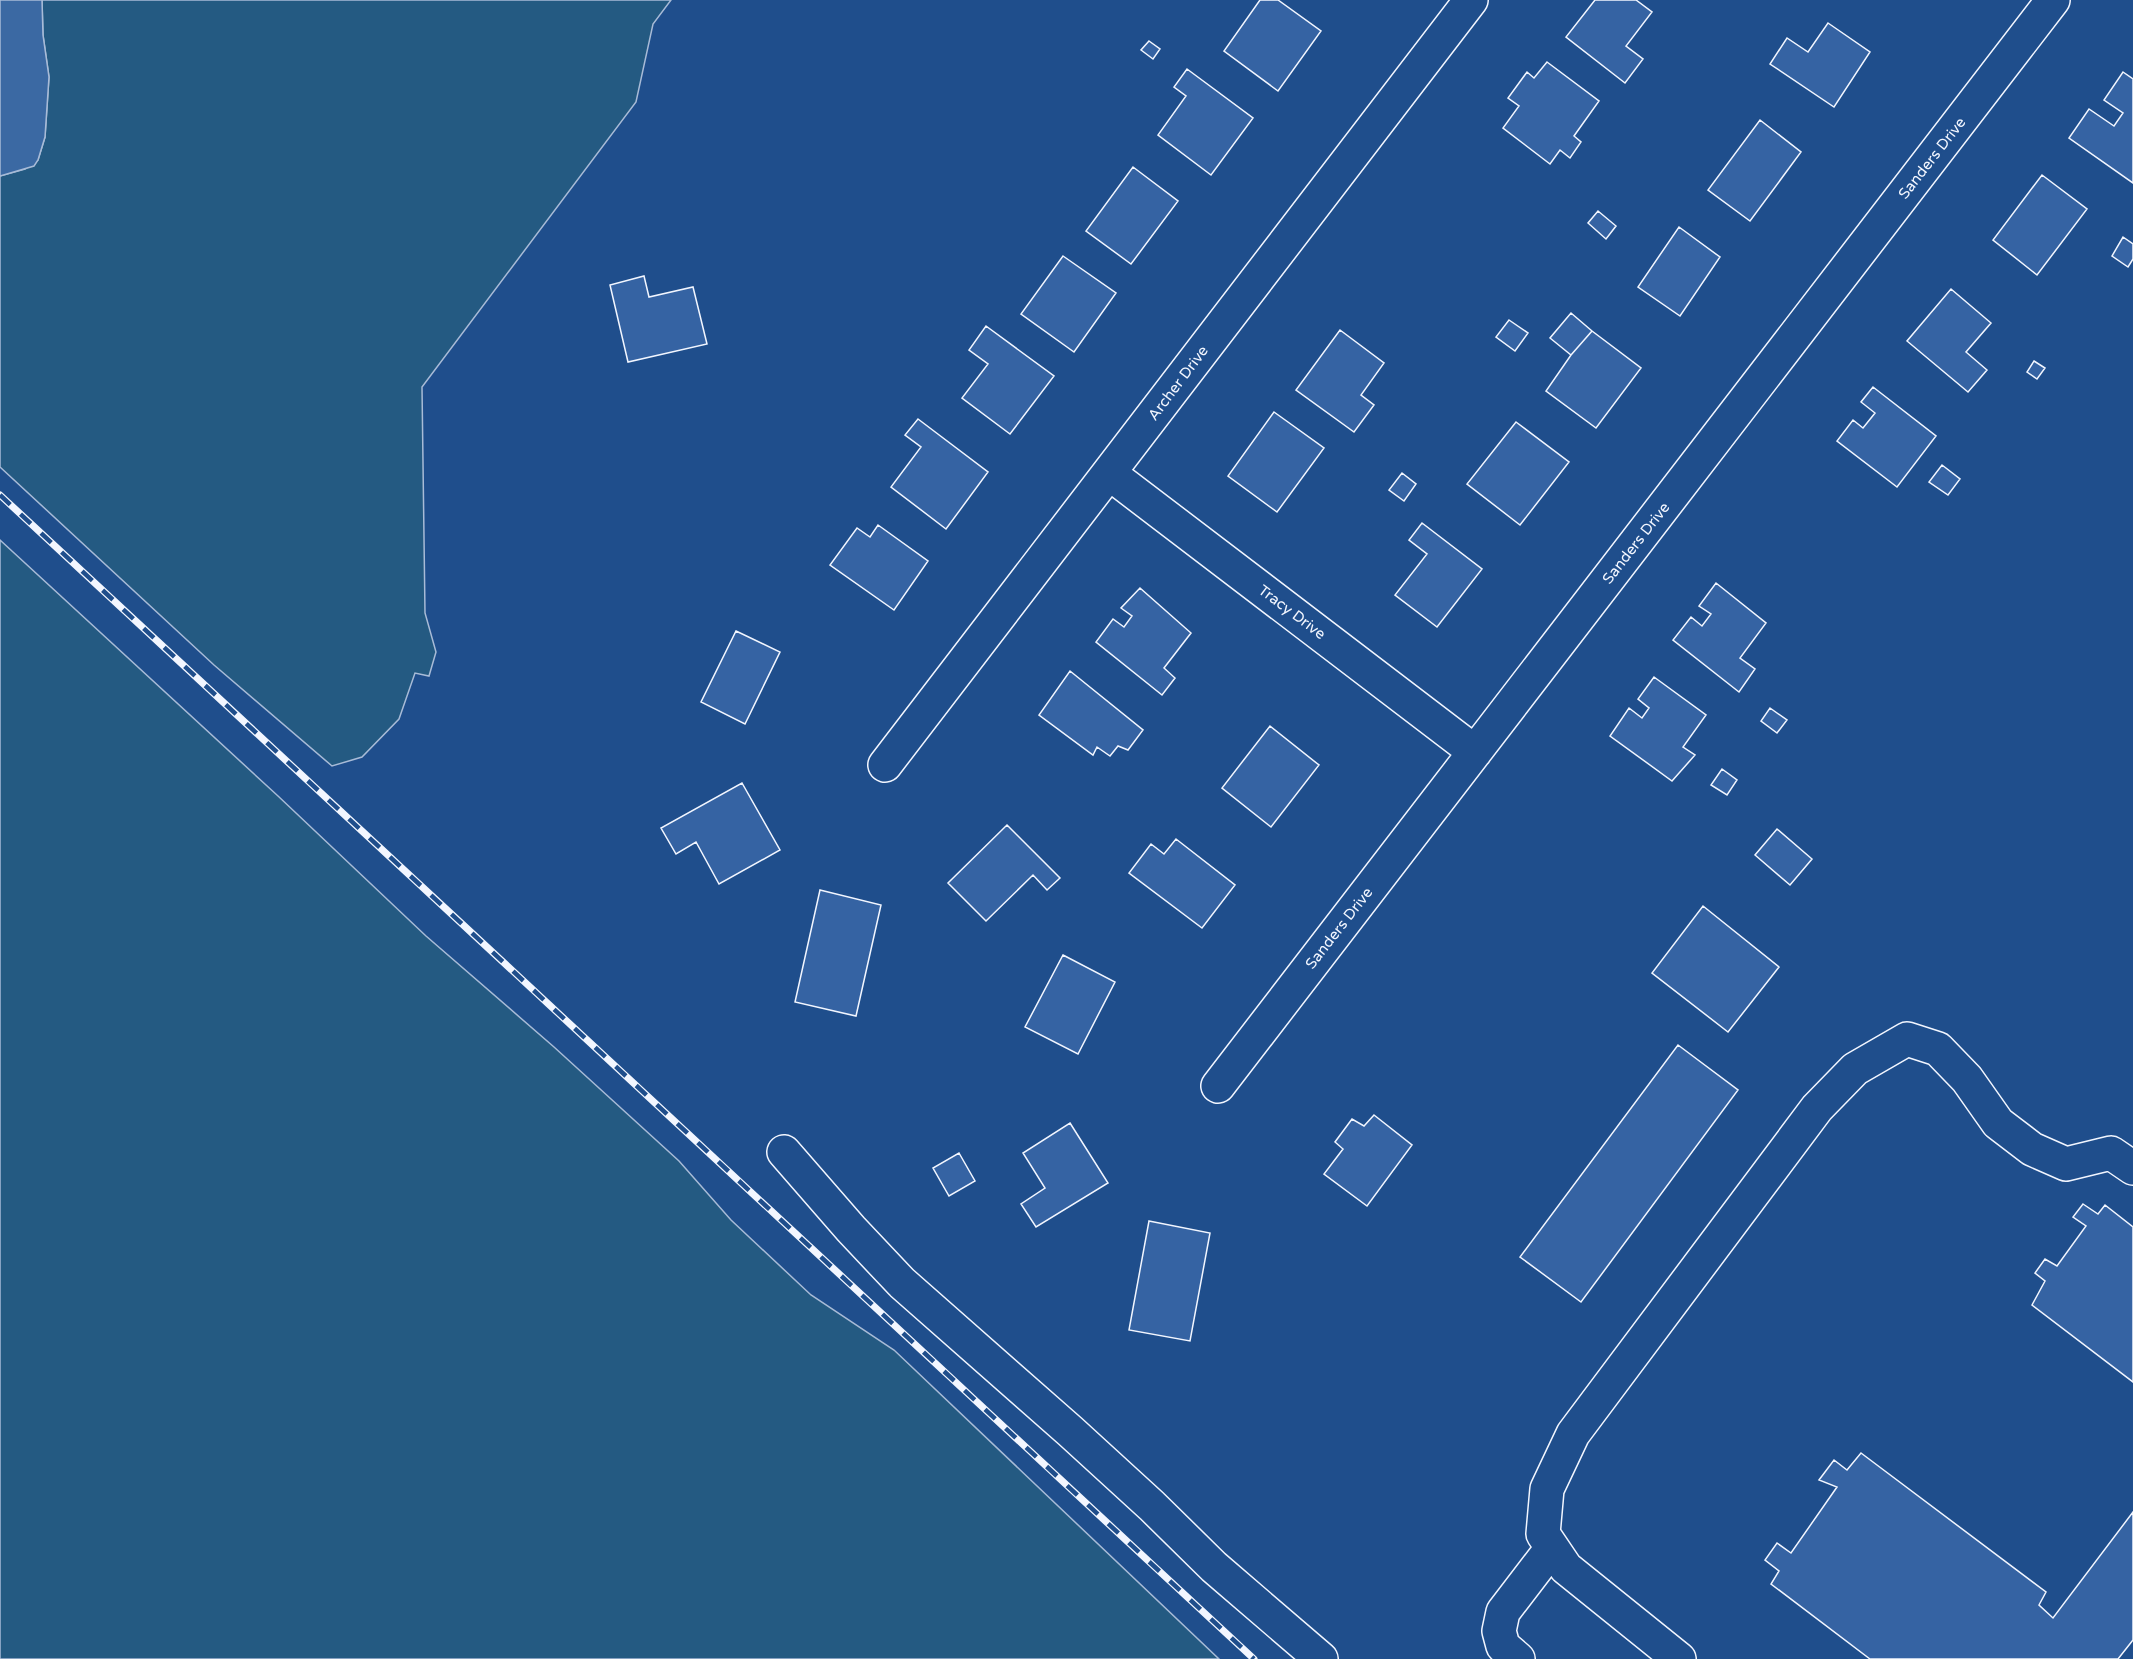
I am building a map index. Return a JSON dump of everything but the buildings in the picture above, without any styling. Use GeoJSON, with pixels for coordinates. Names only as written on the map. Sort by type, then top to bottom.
{"type":"FeatureCollection","features":[{"type":"Feature","properties":{"kind":"street","name":"Archer Drive"},"geometry":{"type":"LineString","coordinates":[[885,765],[1471,0]]}},
{"type":"Feature","properties":{"kind":"street","name":"Sanders Drive"},"geometry":{"type":"LineString","coordinates":[[1218,1086],[2054,0]]}},
{"type":"Feature","properties":{"kind":"street","name":"Tracy Drive"},"geometry":{"type":"LineString","coordinates":[[1109,473],[1475,752]]}},
{"type":"Feature","properties":{"kind":"street"},"geometry":{"type":"LineString","coordinates":[[1679,1659],[1566,1568],[1543,1534],[1546,1489],[1573,1434],[1777,1158],[1817,1108],[1855,1069],[1907,1039],[1938,1049],[1967,1078],[1998,1123],[2032,1149],[2066,1164],[2111,1153],[2133,1168]]}},
{"type":"Feature","properties":{"kind":"street"},"geometry":{"type":"LineString","coordinates":[[784,1152],[902,1283],[1152,1506],[1214,1567],[1321,1659]]}},
{"type":"Feature","properties":{"kind":"street"},"geometry":{"type":"LineString","coordinates":[[1518,1659],[1503,1646],[1499,1631],[1503,1612],[1552,1548]]}},
{"type":"Feature","properties":{"kind":"shaded area"},"geometry":{"type":"Polygon","coordinates":[[[0,0],[42,0],[43,35],[49,77],[45,137],[38,160],[34,166],[0,176],[0,0]]]}},
{"type":"Feature","properties":{"kind":"shaded area"},"geometry":{"type":"Polygon","coordinates":[[[42,0],[671,0],[653,24],[636,102],[422,387],[425,613],[436,652],[429,676],[415,673],[399,719],[362,757],[332,766],[214,665],[0,467],[0,176],[25,169],[38,160],[45,137],[49,77],[43,35],[42,0]]]}},
{"type":"Feature","properties":{"kind":"shaded area"},"geometry":{"type":"Polygon","coordinates":[[[0,540],[426,936],[554,1047],[679,1161],[731,1220],[811,1295],[894,1350],[1219,1659],[0,1659],[0,540]]]}},
{"type":"Feature","properties":{"kind":"railway"},"geometry":{"type":"LineString","coordinates":[[0,495],[1254,1659]]}}]}
